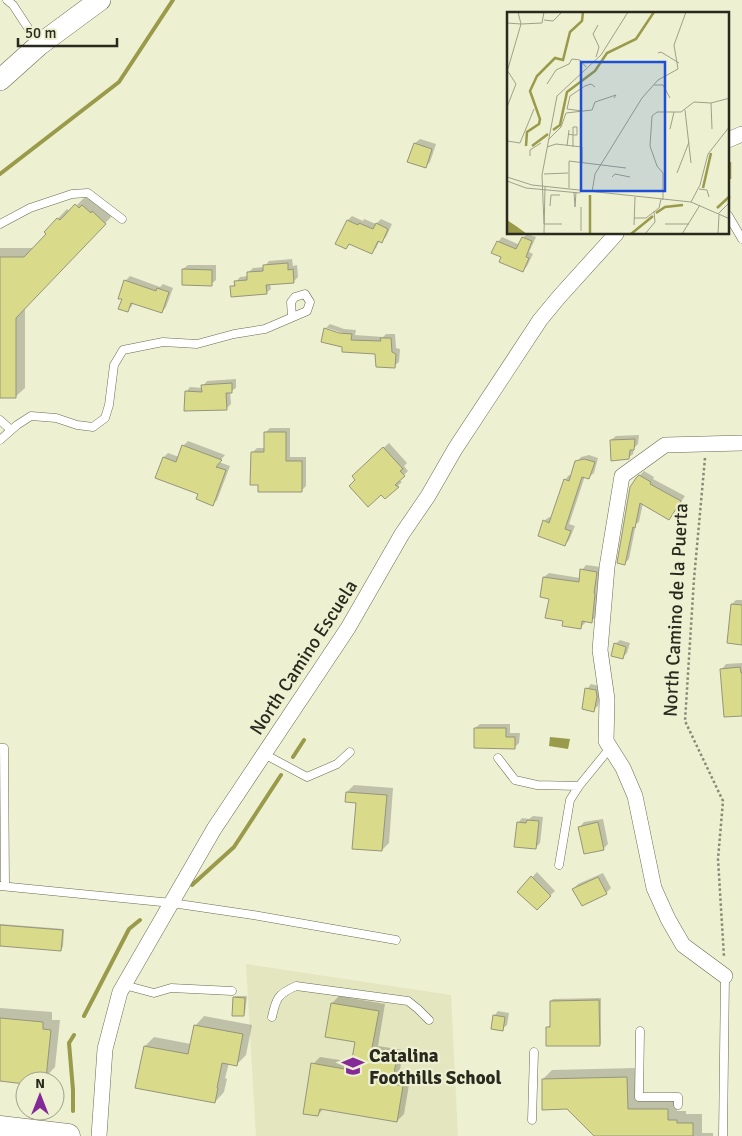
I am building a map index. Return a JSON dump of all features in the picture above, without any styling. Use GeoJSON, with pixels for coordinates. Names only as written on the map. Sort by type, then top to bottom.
{"type":"FeatureCollection","features":[{"type":"Feature","properties":{"kind":"main road"},"geometry":{"type":"LineString","coordinates":[[0,80],[40,45],[100,0]]}},
{"type":"Feature","properties":{"kind":"main road"},"geometry":{"type":"LineString","coordinates":[[0,1128],[68,1136]]}},
{"type":"Feature","properties":{"kind":"street"},"geometry":{"type":"LineString","coordinates":[[730,139],[742,134]]}},
{"type":"Feature","properties":{"kind":"street","name":"North Camino Escuela"},"geometry":{"type":"LineString","coordinates":[[99,1136],[105,1049],[120,992],[124,985],[214,829],[348,628],[402,534],[428,496],[455,449],[540,320],[615,235]]}},
{"type":"Feature","properties":{"kind":"street"},"geometry":{"type":"LineString","coordinates":[[725,976],[683,945],[668,919],[654,888],[635,796],[622,768],[606,741],[607,699],[600,650],[607,567],[622,476],[666,445],[742,443]]}},
{"type":"Feature","properties":{"kind":"lane"},"geometry":{"type":"LineString","coordinates":[[8,0],[40,45]]}},
{"type":"Feature","properties":{"kind":"lane"},"geometry":{"type":"LineString","coordinates":[[0,224],[30,208],[72,194],[88,193],[122,219]]}},
{"type":"Feature","properties":{"kind":"lane"},"geometry":{"type":"LineString","coordinates":[[730,218],[742,239]]}},
{"type":"Feature","properties":{"kind":"lane"},"geometry":{"type":"LineString","coordinates":[[0,440],[16,425],[31,416],[56,418],[93,427],[105,418],[109,405],[114,365],[123,350],[163,342],[197,344],[234,334],[265,329],[292,317]]}},
{"type":"Feature","properties":{"kind":"lane"},"geometry":{"type":"LineString","coordinates":[[0,420],[11,430]]}},
{"type":"Feature","properties":{"kind":"lane"},"geometry":{"type":"LineString","coordinates":[[0,748],[4,748],[2,886],[172,902],[396,940]]}},
{"type":"Feature","properties":{"kind":"lane"},"geometry":{"type":"LineString","coordinates":[[559,865],[570,800],[610,748]]}},
{"type":"Feature","properties":{"kind":"lane"},"geometry":{"type":"LineString","coordinates":[[264,754],[307,777],[337,764],[350,752]]}},
{"type":"Feature","properties":{"kind":"lane"},"geometry":{"type":"LineString","coordinates":[[498,758],[515,780],[537,785],[579,786]]}},
{"type":"Feature","properties":{"kind":"lane"},"geometry":{"type":"LineString","coordinates":[[723,1136],[725,976]]}},
{"type":"Feature","properties":{"kind":"lane"},"geometry":{"type":"LineString","coordinates":[[124,985],[154,993],[171,988],[232,991]]}},
{"type":"Feature","properties":{"kind":"lane"},"geometry":{"type":"LineString","coordinates":[[272,1017],[275,1003],[284,992],[296,986],[408,1001],[429,1020]]}},
{"type":"Feature","properties":{"kind":"lane"},"geometry":{"type":"LineString","coordinates":[[640,1031],[639,1097],[678,1097],[678,1105]]}},
{"type":"Feature","properties":{"kind":"lane"},"geometry":{"type":"LineString","coordinates":[[532,1120],[534,1052]]}},
{"type":"Feature","properties":{"kind":"path","name":"North Camino de la Puerta"},"geometry":{"type":"LineString","coordinates":[[707,443],[694,579],[685,721],[723,801],[718,859],[725,976]]}},
{"type":"Feature","properties":{"kind":"shaded area"},"geometry":{"type":"Polygon","coordinates":[[[550,737],[570,739],[568,749],[549,746],[550,737]]]}},
{"type":"Feature","properties":{"kind":"shaded area","name":"Catalina Foothills School"},"geometry":{"type":"Polygon","coordinates":[[[246,964],[451,995],[458,1136],[256,1136],[246,964]]]}},
{"type":"Feature","properties":{"kind":"building"},"geometry":{"type":"Polygon","coordinates":[[[414,143],[432,149],[426,168],[407,162],[414,143]]]}},
{"type":"Feature","properties":{"kind":"building"},"geometry":{"type":"Polygon","coordinates":[[[75,204],[79,208],[82,205],[91,213],[92,211],[106,224],[16,318],[16,398],[0,398],[0,257],[24,257],[46,234],[44,232],[57,218],[60,220],[75,204]]]}},
{"type":"Feature","properties":{"kind":"building"},"geometry":{"type":"Polygon","coordinates":[[[347,220],[373,229],[376,223],[388,229],[382,243],[378,241],[372,254],[349,244],[346,249],[335,244],[347,220]]]}},
{"type":"Feature","properties":{"kind":"building"},"geometry":{"type":"Polygon","coordinates":[[[522,237],[532,241],[526,257],[529,258],[523,272],[499,262],[501,257],[491,253],[497,241],[516,249],[522,237]]]}},
{"type":"Feature","properties":{"kind":"building"},"geometry":{"type":"Polygon","coordinates":[[[288,263],[288,270],[293,269],[294,283],[266,285],[267,294],[231,297],[230,286],[235,286],[234,281],[247,280],[247,272],[263,271],[263,265],[288,263]]]}},
{"type":"Feature","properties":{"kind":"building"},"geometry":{"type":"Polygon","coordinates":[[[182,269],[212,270],[212,286],[182,285],[182,269]]]}},
{"type":"Feature","properties":{"kind":"building"},"geometry":{"type":"Polygon","coordinates":[[[124,280],[156,291],[157,288],[169,292],[162,313],[131,303],[128,312],[118,309],[122,299],[118,299],[124,280]]]}},
{"type":"Feature","properties":{"kind":"building"},"geometry":{"type":"Polygon","coordinates":[[[324,328],[339,333],[352,334],[351,340],[381,341],[380,338],[391,338],[392,352],[396,354],[395,368],[376,367],[375,354],[342,352],[342,347],[321,342],[324,328]]]}},
{"type":"Feature","properties":{"kind":"building"},"geometry":{"type":"Polygon","coordinates":[[[232,383],[232,393],[226,393],[227,410],[184,411],[185,391],[202,392],[201,385],[232,383]]]}},
{"type":"Feature","properties":{"kind":"building"},"geometry":{"type":"Polygon","coordinates":[[[264,432],[286,432],[286,461],[302,461],[302,492],[258,492],[258,485],[250,485],[251,452],[264,452],[264,432]]]}},
{"type":"Feature","properties":{"kind":"building"},"geometry":{"type":"Polygon","coordinates":[[[635,439],[634,450],[630,450],[629,459],[611,461],[610,440],[635,439]]]}},
{"type":"Feature","properties":{"kind":"building"},"geometry":{"type":"Polygon","coordinates":[[[182,445],[222,460],[216,467],[226,470],[213,506],[196,499],[198,494],[155,478],[163,457],[176,462],[182,445]]]}},
{"type":"Feature","properties":{"kind":"building"},"geometry":{"type":"Polygon","coordinates":[[[383,447],[403,469],[400,471],[405,476],[395,485],[399,487],[385,499],[381,495],[368,507],[349,486],[355,480],[352,476],[383,447]]]}},
{"type":"Feature","properties":{"kind":"building"},"geometry":{"type":"Polygon","coordinates":[[[584,459],[595,462],[589,479],[582,477],[565,529],[571,531],[565,546],[538,536],[543,520],[549,523],[564,479],[569,481],[575,461],[584,459]]]}},
{"type":"Feature","properties":{"kind":"building"},"geometry":{"type":"Polygon","coordinates":[[[639,475],[651,482],[650,484],[681,501],[669,520],[640,503],[625,565],[617,563],[630,487],[639,475]]]}},
{"type":"Feature","properties":{"kind":"building"},"geometry":{"type":"Polygon","coordinates":[[[580,569],[597,572],[592,623],[582,621],[581,629],[562,626],[563,621],[545,618],[549,599],[540,597],[543,577],[579,582],[580,569]]]}},
{"type":"Feature","properties":{"kind":"building"},"geometry":{"type":"Polygon","coordinates":[[[731,604],[742,605],[742,645],[727,643],[731,604]]]}},
{"type":"Feature","properties":{"kind":"building"},"geometry":{"type":"Polygon","coordinates":[[[614,643],[626,647],[623,659],[611,656],[614,643]]]}},
{"type":"Feature","properties":{"kind":"building"},"geometry":{"type":"Polygon","coordinates":[[[740,667],[742,673],[742,716],[724,717],[720,669],[740,667]]]}},
{"type":"Feature","properties":{"kind":"building"},"geometry":{"type":"Polygon","coordinates":[[[585,688],[596,690],[597,697],[594,712],[582,709],[585,688]]]}},
{"type":"Feature","properties":{"kind":"building"},"geometry":{"type":"Polygon","coordinates":[[[474,728],[506,728],[506,737],[515,737],[515,749],[474,748],[474,728]]]}},
{"type":"Feature","properties":{"kind":"building"},"geometry":{"type":"Polygon","coordinates":[[[346,792],[387,795],[382,851],[352,849],[356,803],[345,802],[346,792]]]}},
{"type":"Feature","properties":{"kind":"building"},"geometry":{"type":"Polygon","coordinates":[[[527,820],[539,821],[536,849],[514,847],[517,822],[526,823],[527,820]]]}},
{"type":"Feature","properties":{"kind":"building"},"geometry":{"type":"Polygon","coordinates":[[[598,822],[604,850],[584,854],[578,827],[598,822]]]}},
{"type":"Feature","properties":{"kind":"building"},"geometry":{"type":"Polygon","coordinates":[[[531,876],[551,896],[537,910],[517,892],[531,876]]]}},
{"type":"Feature","properties":{"kind":"building"},"geometry":{"type":"Polygon","coordinates":[[[598,877],[607,894],[582,906],[572,889],[598,877]]]}},
{"type":"Feature","properties":{"kind":"building"},"geometry":{"type":"Polygon","coordinates":[[[0,925],[63,930],[61,951],[0,946],[0,925]]]}},
{"type":"Feature","properties":{"kind":"building"},"geometry":{"type":"Polygon","coordinates":[[[233,997],[245,998],[244,1016],[232,1016],[233,997]]]}},
{"type":"Feature","properties":{"kind":"building"},"geometry":{"type":"Polygon","coordinates":[[[599,1000],[600,1046],[546,1046],[546,1027],[550,1027],[550,1001],[599,1000]]]}},
{"type":"Feature","properties":{"kind":"building"},"geometry":{"type":"Polygon","coordinates":[[[331,1003],[379,1011],[371,1053],[397,1057],[392,1084],[403,1086],[397,1122],[320,1109],[318,1116],[303,1114],[311,1063],[350,1070],[355,1042],[325,1037],[331,1003]]]}},
{"type":"Feature","properties":{"kind":"building"},"geometry":{"type":"Polygon","coordinates":[[[493,1015],[505,1017],[503,1031],[491,1029],[493,1015]]]}},
{"type":"Feature","properties":{"kind":"building"},"geometry":{"type":"Polygon","coordinates":[[[0,1018],[43,1022],[43,1029],[51,1030],[47,1071],[15,1071],[15,1083],[0,1081],[0,1018]]]}},
{"type":"Feature","properties":{"kind":"building"},"geometry":{"type":"Polygon","coordinates":[[[194,1025],[243,1034],[237,1066],[222,1063],[215,1103],[135,1088],[144,1046],[188,1054],[194,1025]]]}},
{"type":"Feature","properties":{"kind":"building"},"geometry":{"type":"Polygon","coordinates":[[[627,1077],[628,1109],[668,1109],[668,1120],[677,1120],[677,1123],[693,1123],[693,1136],[594,1136],[567,1109],[542,1110],[542,1079],[627,1077]]]}},
{"type":"Feature","properties":{"kind":"waterway"},"geometry":{"type":"LineString","coordinates":[[0,174],[119,82],[173,0]]}},
{"type":"Feature","properties":{"kind":"waterway"},"geometry":{"type":"LineString","coordinates":[[293,757],[304,740]]}},
{"type":"Feature","properties":{"kind":"waterway"},"geometry":{"type":"LineString","coordinates":[[192,885],[234,847],[281,775]]}},
{"type":"Feature","properties":{"kind":"waterway"},"geometry":{"type":"LineString","coordinates":[[84,1016],[129,929],[140,920]]}},
{"type":"Feature","properties":{"kind":"waterway"},"geometry":{"type":"LineString","coordinates":[[73,1111],[69,1043],[74,1035]]}},
{"type":"Feature","properties":{"kind":"place","name":"Catalina Foothills School"},"geometry":{"type":"Point","coordinates":[353,1066]}}]}
